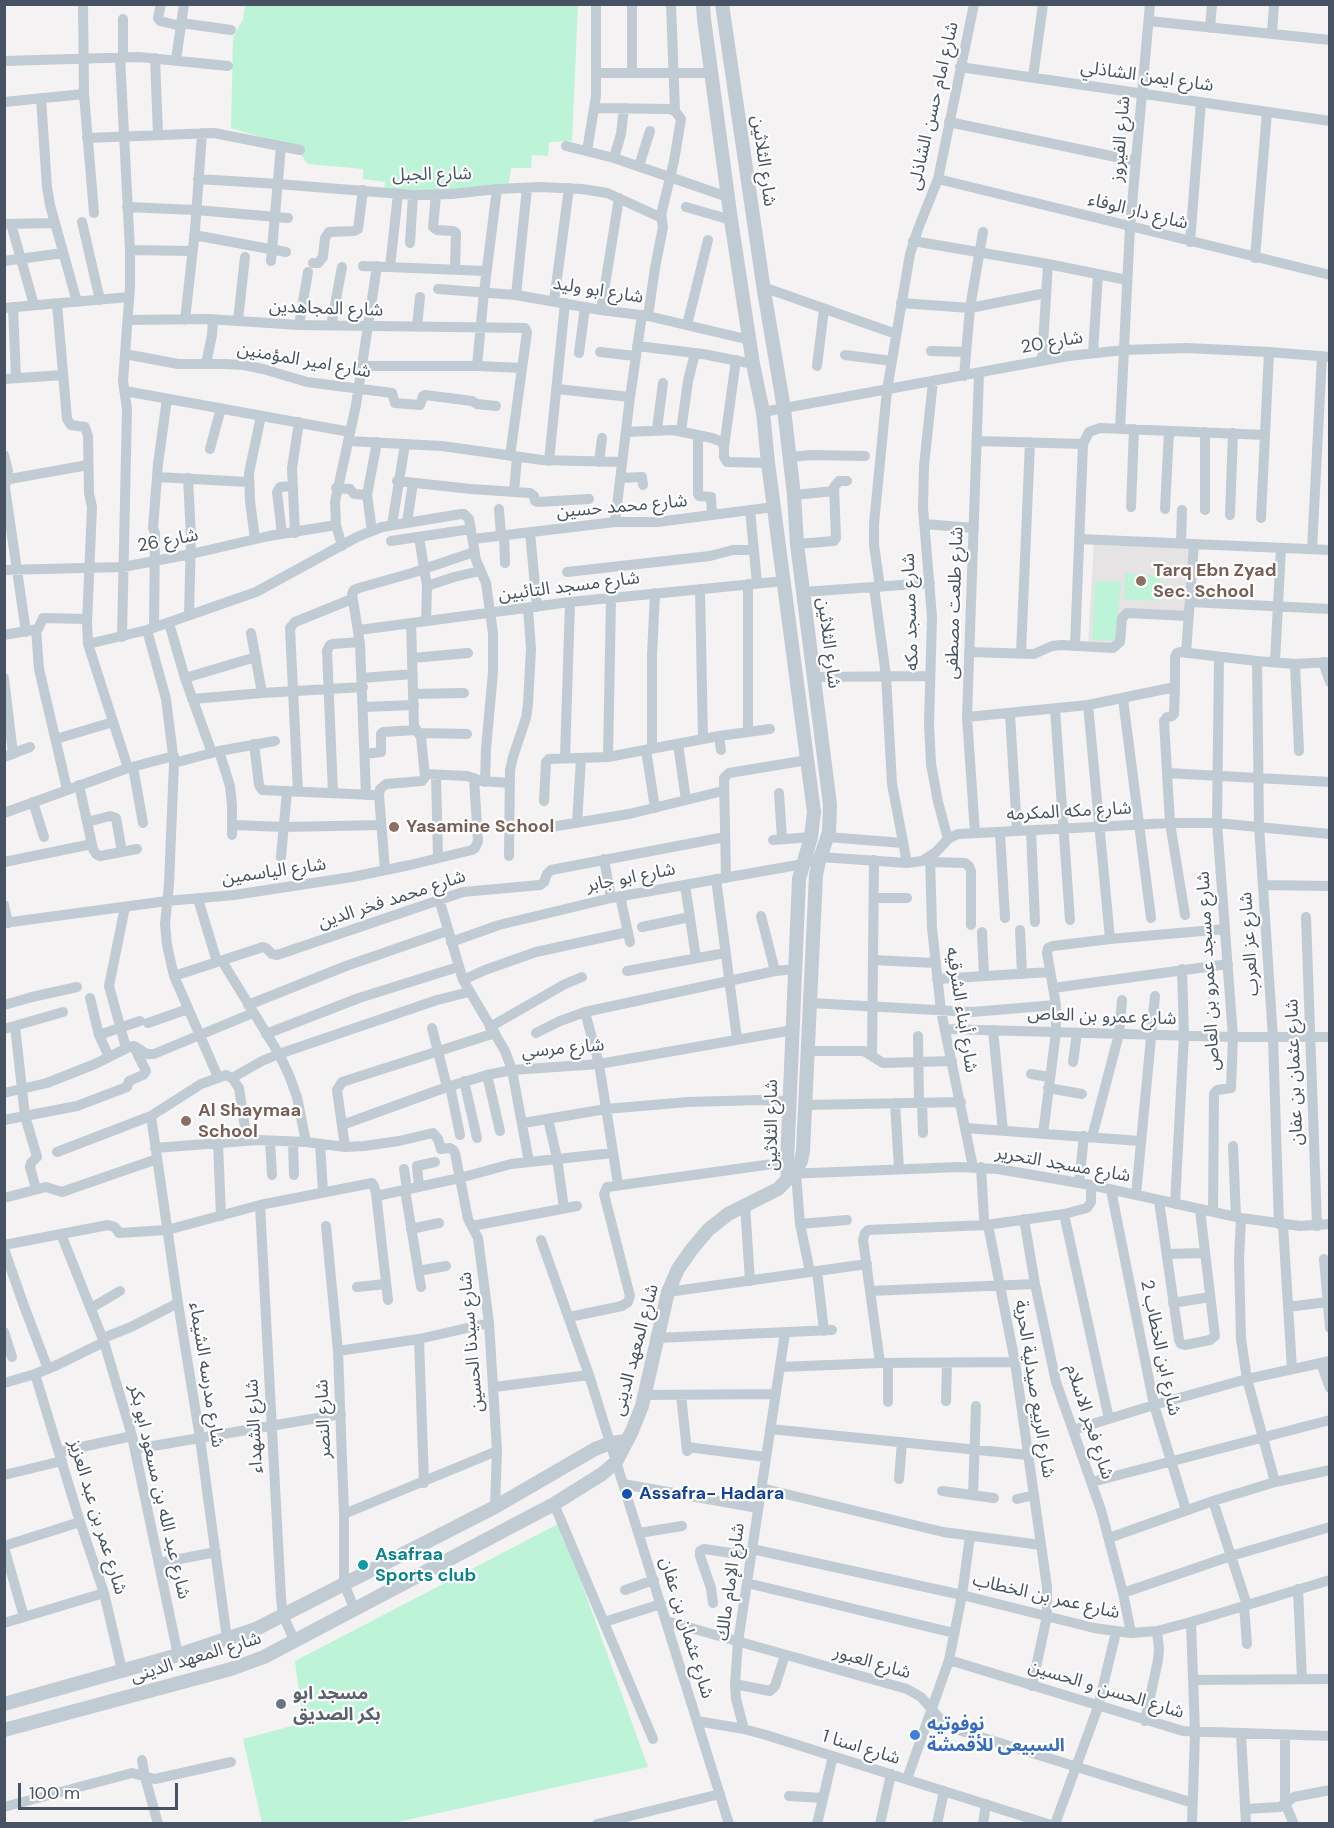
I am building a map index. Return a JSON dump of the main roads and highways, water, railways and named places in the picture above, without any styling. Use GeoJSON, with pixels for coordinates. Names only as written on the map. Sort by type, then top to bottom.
{"type":"FeatureCollection","features":[{"type":"Feature","properties":{"kind":"place","name":"Tarq Ebn Zyad Sec. School"},"geometry":{"type":"Point","coordinates":[1141,581]}},
{"type":"Feature","properties":{"kind":"place","name":"Yasamine School"},"geometry":{"type":"Point","coordinates":[394,827]}},
{"type":"Feature","properties":{"kind":"place","name":"Al Shaymaa School"},"geometry":{"type":"Point","coordinates":[186,1121]}},
{"type":"Feature","properties":{"kind":"place","name":"Assafra- Hadara"},"geometry":{"type":"Point","coordinates":[627,1494]}},
{"type":"Feature","properties":{"kind":"place","name":"Asafraa Sports club"},"geometry":{"type":"Point","coordinates":[363,1565]}},
{"type":"Feature","properties":{"kind":"place","name":"مسجد ابو بكر الصديق"},"geometry":{"type":"Point","coordinates":[281,1704]}},
{"type":"Feature","properties":{"kind":"place","name":"نوفوتيه السبيعى للأقمشة"},"geometry":{"type":"Point","coordinates":[915,1735]}}]}
